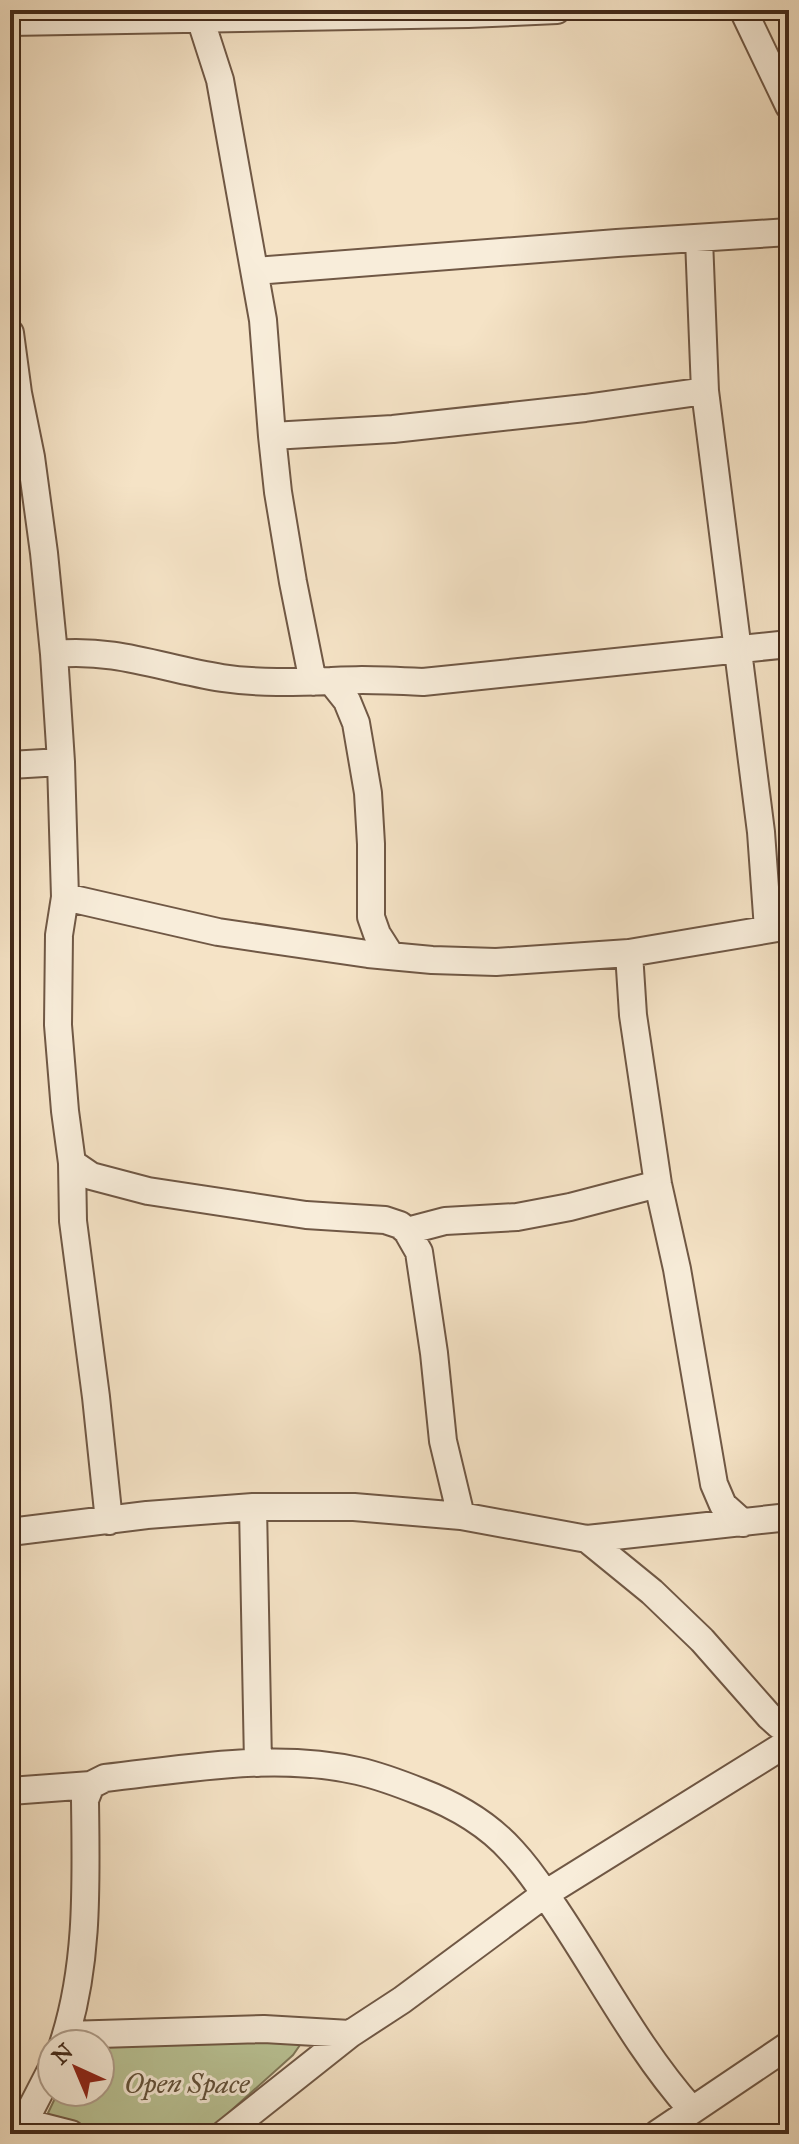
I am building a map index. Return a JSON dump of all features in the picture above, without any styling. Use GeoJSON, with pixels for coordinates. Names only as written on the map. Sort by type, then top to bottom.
{"type":"FeatureCollection","features":[{"type":"Feature","properties":{"kind":"street"},"geometry":{"type":"LineString","coordinates":[[10,22],[557,10]]}},
{"type":"Feature","properties":{"kind":"street"},"geometry":{"type":"LineString","coordinates":[[743,10],[789,106]]}},
{"type":"Feature","properties":{"kind":"street"},"geometry":{"type":"LineString","coordinates":[[200,18],[220,80],[255,271],[263,320],[278,492],[293,582],[322,681],[347,701],[356,723],[368,793],[371,917],[377,934],[391,956]]}},
{"type":"Feature","properties":{"kind":"street"},"geometry":{"type":"LineString","coordinates":[[255,271],[789,232]]}},
{"type":"Feature","properties":{"kind":"street"},"geometry":{"type":"LineString","coordinates":[[65,897],[218,932],[432,960],[496,962],[629,953],[778,928],[761,832],[705,391],[699,239]]}},
{"type":"Feature","properties":{"kind":"street"},"geometry":{"type":"LineString","coordinates":[[10,333],[31,457],[54,654],[65,897],[59,935],[58,1025],[72,1163],[73,1221],[109,1521]]}},
{"type":"Feature","properties":{"kind":"street"},"geometry":{"type":"LineString","coordinates":[[272,436],[393,429],[705,391]]}},
{"type":"Feature","properties":{"kind":"street"},"geometry":{"type":"LineString","coordinates":[[54,654],[97,652],[221,678],[270,683],[423,682],[789,644]]}},
{"type":"Feature","properties":{"kind":"street"},"geometry":{"type":"LineString","coordinates":[[10,765],[61,762]]}},
{"type":"Feature","properties":{"kind":"street"},"geometry":{"type":"LineString","coordinates":[[629,953],[633,1015],[658,1184],[677,1269],[714,1484],[723,1505],[743,1523]]}},
{"type":"Feature","properties":{"kind":"street"},"geometry":{"type":"LineString","coordinates":[[72,1163],[91,1176],[148,1191],[306,1215],[385,1220],[407,1231],[419,1252],[443,1441],[461,1516]]}},
{"type":"Feature","properties":{"kind":"street"},"geometry":{"type":"LineString","coordinates":[[407,1231],[445,1221],[517,1217],[658,1184]]}},
{"type":"Feature","properties":{"kind":"street"},"geometry":{"type":"LineString","coordinates":[[253,1507],[258,1763]]}},
{"type":"Feature","properties":{"kind":"street"},"geometry":{"type":"LineString","coordinates":[[10,1532],[147,1515],[253,1507],[354,1507],[461,1516],[587,1539],[789,1517]]}},
{"type":"Feature","properties":{"kind":"street"},"geometry":{"type":"LineString","coordinates":[[587,1539],[652,1592],[702,1640],[769,1716],[779,1725],[789,1728]]}},
{"type":"Feature","properties":{"kind":"street"},"geometry":{"type":"LineString","coordinates":[[224,2134],[350,2034],[402,2000],[545,1894],[789,1742]]}},
{"type":"Feature","properties":{"kind":"street"},"geometry":{"type":"LineString","coordinates":[[10,1791],[91,1785],[105,1778],[258,1763],[306,1764],[357,1770],[451,1803],[511,1849],[545,1894],[666,2081],[691,2109]]}},
{"type":"Feature","properties":{"kind":"street"},"geometry":{"type":"LineString","coordinates":[[68,2028],[85,1935],[85,1800],[91,1785]]}},
{"type":"Feature","properties":{"kind":"street"},"geometry":{"type":"LineString","coordinates":[[116,2037],[264,2029],[350,2034]]}},
{"type":"Feature","properties":{"kind":"street"},"geometry":{"type":"LineString","coordinates":[[657,2134],[785,2050]]}},
{"type":"Feature","properties":{"kind":"street"},"geometry":{"type":"LineString","coordinates":[[36,2099],[21,2128],[71,2134]]}},
{"type":"Feature","properties":{"kind":"green space","name":"Open Space"},"geometry":{"type":"Polygon","coordinates":[[[301,2033],[300,2045],[293,2055],[205,2134],[38,2134],[50,2108],[116,2108],[116,2044],[151,2034],[301,2033]]]}}]}
